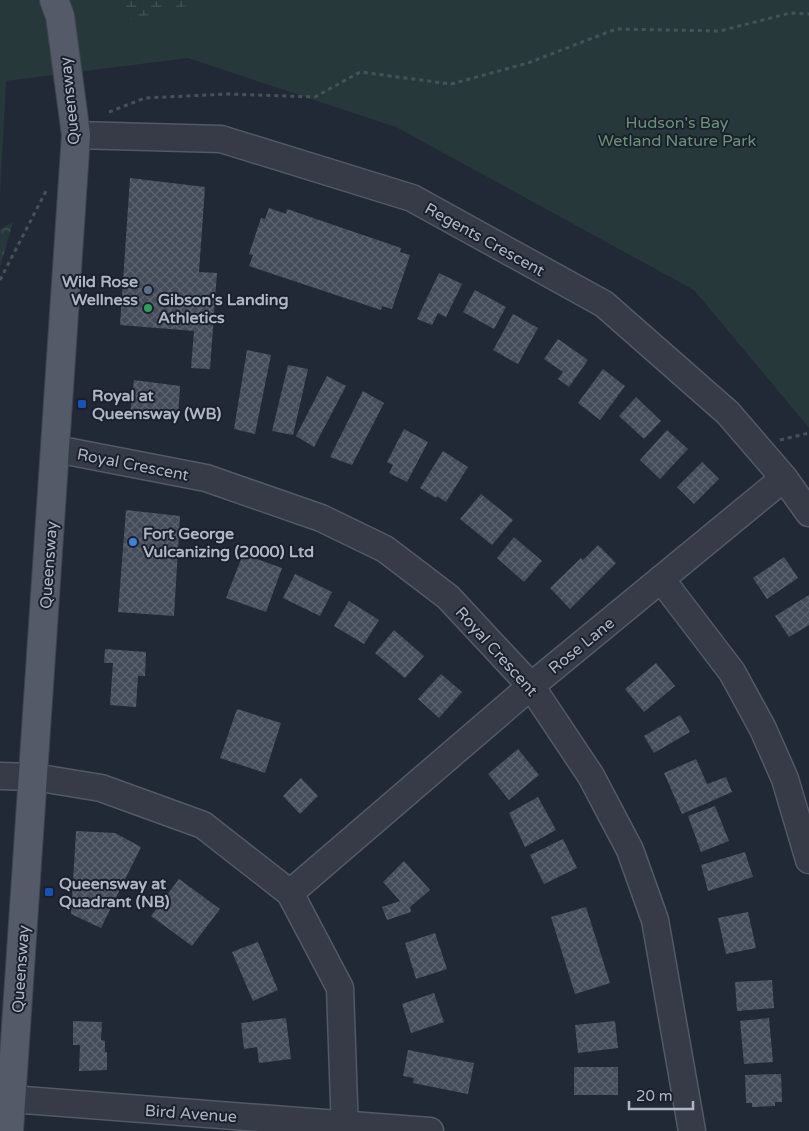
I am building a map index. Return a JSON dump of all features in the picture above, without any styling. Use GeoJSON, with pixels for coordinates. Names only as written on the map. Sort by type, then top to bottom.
{"type":"FeatureCollection","features":[{"type":"Feature","properties":{"kind":"main road","name":"Queensway"},"geometry":{"type":"LineString","coordinates":[[10,1131],[76,135],[60,16],[54,0]]}},
{"type":"Feature","properties":{"kind":"street","name":"Regents Crescent"},"geometry":{"type":"LineString","coordinates":[[76,135],[221,139],[412,198],[604,304],[728,412],[784,478],[809,513]]}},
{"type":"Feature","properties":{"kind":"street","name":"Royal Crescent"},"geometry":{"type":"LineString","coordinates":[[56,449],[206,478],[320,518],[385,549],[448,597],[531,686],[591,776],[630,850],[655,920],[692,1131]]}},
{"type":"Feature","properties":{"kind":"street","name":"Rose Lane"},"geometry":{"type":"LineString","coordinates":[[290,893],[531,686],[784,478]]}},
{"type":"Feature","properties":{"kind":"street"},"geometry":{"type":"LineString","coordinates":[[661,579],[732,672],[763,729],[785,779],[809,860]]}},
{"type":"Feature","properties":{"kind":"street"},"geometry":{"type":"LineString","coordinates":[[0,776],[34,777],[102,788],[203,825],[290,893],[340,988],[346,1128]]}},
{"type":"Feature","properties":{"kind":"street","name":"Bird Avenue"},"geometry":{"type":"LineString","coordinates":[[12,1099],[346,1128],[430,1131]]}},
{"type":"Feature","properties":{"kind":"path"},"geometry":{"type":"LineString","coordinates":[[76,135],[111,111],[145,98],[228,94],[315,97],[360,72],[451,84],[528,63],[616,29],[720,31],[790,13],[809,14]]}},
{"type":"Feature","properties":{"kind":"path"},"geometry":{"type":"LineString","coordinates":[[0,280],[49,186]]}},
{"type":"Feature","properties":{"kind":"green space","name":"Hudson's Bay Wetland Nature Park"},"geometry":{"type":"Polygon","coordinates":[[[0,0],[809,0],[809,428],[694,290],[396,127],[188,58],[6,81],[0,196],[0,0]]]}},
{"type":"Feature","properties":{"kind":"green space"},"geometry":{"type":"Polygon","coordinates":[[[122,0],[210,0],[128,20],[122,0]]]}},
{"type":"Feature","properties":{"kind":"green space"},"geometry":{"type":"Polygon","coordinates":[[[13,222],[1,264],[0,265],[0,229],[13,222]]]}},
{"type":"Feature","properties":{"kind":"building"},"geometry":{"type":"Polygon","coordinates":[[[130,178],[205,187],[199,272],[217,273],[210,369],[191,368],[194,331],[120,325],[130,178]]]}},
{"type":"Feature","properties":{"kind":"building"},"geometry":{"type":"Polygon","coordinates":[[[269,208],[286,214],[287,209],[401,248],[400,252],[410,255],[392,309],[382,306],[381,310],[249,266],[253,255],[249,254],[261,218],[265,219],[269,208]]]}},
{"type":"Feature","properties":{"kind":"building"},"geometry":{"type":"Polygon","coordinates":[[[439,273],[462,284],[446,317],[438,313],[432,325],[417,319],[439,273]]]}},
{"type":"Feature","properties":{"kind":"building"},"geometry":{"type":"Polygon","coordinates":[[[475,290],[506,307],[494,329],[463,312],[475,290]]]}},
{"type":"Feature","properties":{"kind":"building"},"geometry":{"type":"Polygon","coordinates":[[[513,314],[538,328],[518,364],[493,350],[513,314]]]}},
{"type":"Feature","properties":{"kind":"building"},"geometry":{"type":"Polygon","coordinates":[[[558,339],[588,360],[569,387],[558,379],[563,372],[544,359],[558,339]]]}},
{"type":"Feature","properties":{"kind":"building"},"geometry":{"type":"Polygon","coordinates":[[[247,350],[271,355],[255,434],[234,429],[247,350]]]}},
{"type":"Feature","properties":{"kind":"building"},"geometry":{"type":"Polygon","coordinates":[[[288,365],[308,369],[293,435],[272,431],[288,365]]]}},
{"type":"Feature","properties":{"kind":"building"},"geometry":{"type":"Polygon","coordinates":[[[603,369],[625,386],[600,420],[578,403],[603,369]]]}},
{"type":"Feature","properties":{"kind":"building"},"geometry":{"type":"Polygon","coordinates":[[[327,376],[346,386],[314,447],[296,436],[327,376]]]}},
{"type":"Feature","properties":{"kind":"building"},"geometry":{"type":"Polygon","coordinates":[[[134,380],[180,386],[178,419],[130,414],[134,380]]]}},
{"type":"Feature","properties":{"kind":"building"},"geometry":{"type":"Polygon","coordinates":[[[363,391],[384,403],[352,465],[330,457],[363,391]]]}},
{"type":"Feature","properties":{"kind":"building"},"geometry":{"type":"Polygon","coordinates":[[[636,397],[661,421],[644,439],[619,416],[636,397]]]}},
{"type":"Feature","properties":{"kind":"building"},"geometry":{"type":"Polygon","coordinates":[[[404,429],[428,442],[407,482],[389,473],[393,465],[387,462],[404,429]]]}},
{"type":"Feature","properties":{"kind":"building"},"geometry":{"type":"Polygon","coordinates":[[[667,430],[688,449],[660,479],[640,460],[667,430]]]}},
{"type":"Feature","properties":{"kind":"building"},"geometry":{"type":"Polygon","coordinates":[[[443,451],[468,467],[446,502],[420,488],[443,451]]]}},
{"type":"Feature","properties":{"kind":"building"},"geometry":{"type":"Polygon","coordinates":[[[702,462],[719,479],[694,504],[677,487],[702,462]]]}},
{"type":"Feature","properties":{"kind":"building"},"geometry":{"type":"Polygon","coordinates":[[[481,494],[513,520],[492,545],[460,519],[481,494]]]}},
{"type":"Feature","properties":{"kind":"building"},"geometry":{"type":"Polygon","coordinates":[[[126,510],[180,516],[174,616],[118,612],[126,510]]]}},
{"type":"Feature","properties":{"kind":"building"},"geometry":{"type":"Polygon","coordinates":[[[514,537],[542,561],[524,582],[497,558],[514,537]]]}},
{"type":"Feature","properties":{"kind":"building"},"geometry":{"type":"Polygon","coordinates":[[[598,545],[616,563],[570,609],[550,588],[581,558],[583,560],[598,545]]]}},
{"type":"Feature","properties":{"kind":"building"},"geometry":{"type":"Polygon","coordinates":[[[243,554],[282,568],[266,612],[226,598],[243,554]]]}},
{"type":"Feature","properties":{"kind":"building"},"geometry":{"type":"Polygon","coordinates":[[[784,557],[798,578],[767,599],[753,578],[784,557]]]}},
{"type":"Feature","properties":{"kind":"building"},"geometry":{"type":"Polygon","coordinates":[[[295,574],[332,592],[320,616],[283,598],[295,574]]]}},
{"type":"Feature","properties":{"kind":"building"},"geometry":{"type":"Polygon","coordinates":[[[809,595],[809,625],[789,637],[775,616],[809,595]]]}},
{"type":"Feature","properties":{"kind":"building"},"geometry":{"type":"Polygon","coordinates":[[[349,601],[379,620],[364,644],[334,626],[349,601]]]}},
{"type":"Feature","properties":{"kind":"building"},"geometry":{"type":"Polygon","coordinates":[[[394,630],[424,656],[405,678],[375,653],[394,630]]]}},
{"type":"Feature","properties":{"kind":"building"},"geometry":{"type":"Polygon","coordinates":[[[105,649],[146,652],[145,676],[138,676],[136,707],[110,705],[113,663],[104,663],[105,649]]]}},
{"type":"Feature","properties":{"kind":"building"},"geometry":{"type":"Polygon","coordinates":[[[656,663],[675,686],[644,712],[625,689],[656,663]]]}},
{"type":"Feature","properties":{"kind":"building"},"geometry":{"type":"Polygon","coordinates":[[[441,674],[462,692],[439,718],[418,699],[441,674]]]}},
{"type":"Feature","properties":{"kind":"building"},"geometry":{"type":"Polygon","coordinates":[[[237,709],[281,723],[265,773],[220,758],[237,709]]]}},
{"type":"Feature","properties":{"kind":"building"},"geometry":{"type":"Polygon","coordinates":[[[680,715],[690,732],[654,753],[644,736],[680,715]]]}},
{"type":"Feature","properties":{"kind":"building"},"geometry":{"type":"Polygon","coordinates":[[[518,749],[539,775],[509,800],[488,774],[518,749]]]}},
{"type":"Feature","properties":{"kind":"building"},"geometry":{"type":"Polygon","coordinates":[[[696,759],[707,784],[726,777],[732,792],[682,814],[664,773],[696,759]]]}},
{"type":"Feature","properties":{"kind":"building"},"geometry":{"type":"Polygon","coordinates":[[[301,778],[318,796],[300,814],[283,796],[301,778]]]}},
{"type":"Feature","properties":{"kind":"building"},"geometry":{"type":"Polygon","coordinates":[[[538,797],[556,830],[525,847],[509,813],[538,797]]]}},
{"type":"Feature","properties":{"kind":"building"},"geometry":{"type":"Polygon","coordinates":[[[715,806],[729,841],[701,852],[688,816],[715,806]]]}},
{"type":"Feature","properties":{"kind":"building"},"geometry":{"type":"Polygon","coordinates":[[[76,831],[115,833],[141,847],[101,928],[71,914],[76,831]]]}},
{"type":"Feature","properties":{"kind":"building"},"geometry":{"type":"Polygon","coordinates":[[[563,839],[577,868],[544,884],[530,855],[563,839]]]}},
{"type":"Feature","properties":{"kind":"building"},"geometry":{"type":"Polygon","coordinates":[[[745,852],[753,877],[708,891],[701,865],[745,852]]]}},
{"type":"Feature","properties":{"kind":"building"},"geometry":{"type":"Polygon","coordinates":[[[404,861],[430,890],[410,907],[411,912],[387,920],[382,907],[400,901],[383,882],[404,861]]]}},
{"type":"Feature","properties":{"kind":"building"},"geometry":{"type":"Polygon","coordinates":[[[179,879],[220,909],[192,946],[151,916],[179,879]]]}},
{"type":"Feature","properties":{"kind":"building"},"geometry":{"type":"Polygon","coordinates":[[[586,907],[610,983],[575,994],[551,917],[586,907]]]}},
{"type":"Feature","properties":{"kind":"building"},"geometry":{"type":"Polygon","coordinates":[[[748,912],[756,948],[726,954],[718,918],[748,912]]]}},
{"type":"Feature","properties":{"kind":"building"},"geometry":{"type":"Polygon","coordinates":[[[435,933],[447,969],[416,979],[405,943],[435,933]]]}},
{"type":"Feature","properties":{"kind":"building"},"geometry":{"type":"Polygon","coordinates":[[[258,942],[278,990],[253,1001],[232,952],[258,942]]]}},
{"type":"Feature","properties":{"kind":"building"},"geometry":{"type":"Polygon","coordinates":[[[772,980],[774,1008],[737,1011],[735,982],[772,980]]]}},
{"type":"Feature","properties":{"kind":"building"},"geometry":{"type":"Polygon","coordinates":[[[434,993],[444,1022],[411,1033],[402,1004],[434,993]]]}},
{"type":"Feature","properties":{"kind":"building"},"geometry":{"type":"Polygon","coordinates":[[[286,1018],[291,1059],[259,1063],[257,1047],[244,1049],[241,1023],[286,1018]]]}},
{"type":"Feature","properties":{"kind":"building"},"geometry":{"type":"Polygon","coordinates":[[[769,1018],[773,1062],[744,1064],[740,1021],[769,1018]]]}},
{"type":"Feature","properties":{"kind":"building"},"geometry":{"type":"Polygon","coordinates":[[[73,1021],[102,1022],[101,1040],[105,1041],[107,1070],[79,1071],[80,1045],[73,1045],[73,1021]]]}},
{"type":"Feature","properties":{"kind":"building"},"geometry":{"type":"Polygon","coordinates":[[[615,1021],[618,1048],[578,1053],[575,1025],[615,1021]]]}},
{"type":"Feature","properties":{"kind":"building"},"geometry":{"type":"Polygon","coordinates":[[[408,1050],[474,1063],[468,1094],[413,1083],[414,1078],[403,1076],[408,1050]]]}},
{"type":"Feature","properties":{"kind":"building"},"geometry":{"type":"Polygon","coordinates":[[[574,1067],[618,1067],[618,1095],[574,1095],[574,1067]]]}},
{"type":"Feature","properties":{"kind":"building"},"geometry":{"type":"Polygon","coordinates":[[[781,1074],[782,1102],[775,1102],[775,1106],[752,1107],[752,1103],[746,1103],[745,1075],[781,1074]]]}},
{"type":"Feature","properties":{"kind":"place","name":"Wild Rose Wellness"},"geometry":{"type":"Point","coordinates":[148,290]}},
{"type":"Feature","properties":{"kind":"place","name":"Gibson's Landing Athletics"},"geometry":{"type":"Point","coordinates":[148,308]}},
{"type":"Feature","properties":{"kind":"place","name":"Royal at Queensway (WB)"},"geometry":{"type":"Point","coordinates":[82,404]}},
{"type":"Feature","properties":{"kind":"place","name":"Fort George Vulcanizing (2000) Ltd"},"geometry":{"type":"Point","coordinates":[133,542]}},
{"type":"Feature","properties":{"kind":"place","name":"Queensway at Quadrant (NB)"},"geometry":{"type":"Point","coordinates":[49,892]}}]}
